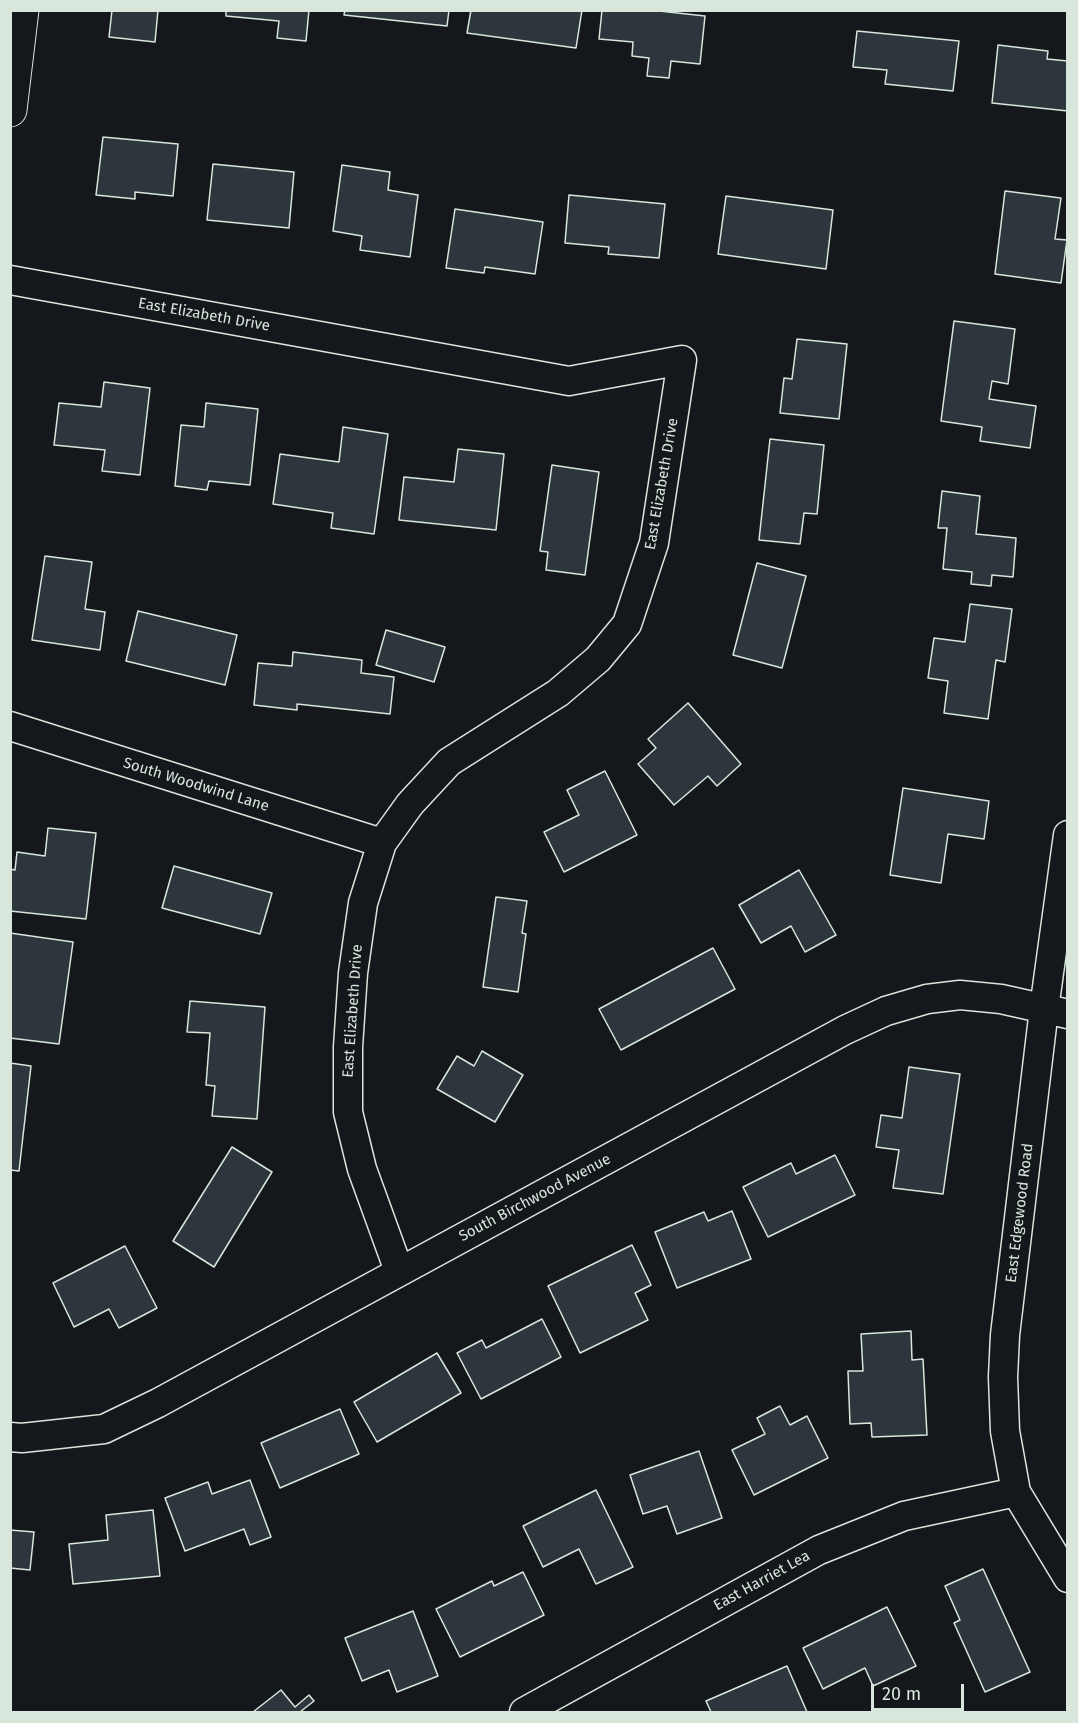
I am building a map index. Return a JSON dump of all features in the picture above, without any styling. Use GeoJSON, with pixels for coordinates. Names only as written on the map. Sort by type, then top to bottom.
{"type":"FeatureCollection","features":[{"type":"Feature","properties":{"kind":"street"},"geometry":{"type":"LineString","coordinates":[[10,110],[22,10]]}},
{"type":"Feature","properties":{"kind":"street","name":"East Elizabeth Drive"},"geometry":{"type":"LineString","coordinates":[[10,280],[569,381],[682,360],[654,543],[627,624],[598,659],[558,693],[449,762],[410,804],[382,843],[363,903],[352,974],[348,1047],[348,1112],[362,1169],[399,1271]]}},
{"type":"Feature","properties":{"kind":"street","name":"South Woodwind Lane"},"geometry":{"type":"LineString","coordinates":[[10,726],[382,843]]}},
{"type":"Feature","properties":{"kind":"street","name":"East Edgewood Road"},"geometry":{"type":"LineString","coordinates":[[1068,835],[1056,1012],[1005,1335],[1003,1377],[1005,1431],[1016,1492],[1068,1578]]}},
{"type":"Feature","properties":{"kind":"street","name":"South Birchwood Avenue"},"geometry":{"type":"LineString","coordinates":[[10,1437],[22,1438],[104,1429],[158,1403],[834,1036],[886,1011],[927,999],[960,995],[1001,999],[1056,1012]]}},
{"type":"Feature","properties":{"kind":"street","name":"East Harriet Lea"},"geometry":{"type":"LineString","coordinates":[[524,1713],[819,1550],[904,1516],[1016,1492]]}},
{"type":"Feature","properties":{"kind":"building"},"geometry":{"type":"Polygon","coordinates":[[[112,10],[158,10],[155,42],[109,37],[112,10]]]}},
{"type":"Feature","properties":{"kind":"building"},"geometry":{"type":"Polygon","coordinates":[[[226,10],[309,10],[306,41],[277,38],[279,21],[226,16],[226,10]]]}},
{"type":"Feature","properties":{"kind":"building"},"geometry":{"type":"Polygon","coordinates":[[[345,10],[449,10],[447,26],[344,15],[345,10]]]}},
{"type":"Feature","properties":{"kind":"building"},"geometry":{"type":"Polygon","coordinates":[[[471,10],[582,10],[576,48],[467,33],[471,10]]]}},
{"type":"Feature","properties":{"kind":"building"},"geometry":{"type":"Polygon","coordinates":[[[602,10],[650,10],[705,16],[700,64],[671,61],[669,78],[647,76],[649,58],[632,56],[633,42],[599,39],[602,10]]]}},
{"type":"Feature","properties":{"kind":"building"},"geometry":{"type":"Polygon","coordinates":[[[857,31],[959,41],[953,91],[885,84],[887,70],[853,67],[857,31]]]}},
{"type":"Feature","properties":{"kind":"building"},"geometry":{"type":"Polygon","coordinates":[[[998,45],[1048,51],[1047,59],[1068,61],[1068,111],[992,103],[998,45]]]}},
{"type":"Feature","properties":{"kind":"building"},"geometry":{"type":"Polygon","coordinates":[[[103,137],[178,144],[173,196],[135,192],[135,199],[96,195],[103,137]]]}},
{"type":"Feature","properties":{"kind":"building"},"geometry":{"type":"Polygon","coordinates":[[[213,164],[294,172],[289,228],[207,220],[213,164]]]}},
{"type":"Feature","properties":{"kind":"building"},"geometry":{"type":"Polygon","coordinates":[[[342,165],[390,172],[388,190],[418,195],[410,257],[360,250],[362,236],[333,231],[342,165]]]}},
{"type":"Feature","properties":{"kind":"building"},"geometry":{"type":"Polygon","coordinates":[[[1005,191],[1061,198],[1055,239],[1067,240],[1061,283],[995,274],[1005,191]]]}},
{"type":"Feature","properties":{"kind":"building"},"geometry":{"type":"Polygon","coordinates":[[[569,195],[665,204],[659,258],[608,254],[609,247],[565,243],[569,195]]]}},
{"type":"Feature","properties":{"kind":"building"},"geometry":{"type":"Polygon","coordinates":[[[726,196],[833,210],[826,269],[718,254],[726,196]]]}},
{"type":"Feature","properties":{"kind":"building"},"geometry":{"type":"Polygon","coordinates":[[[455,209],[543,222],[535,274],[485,267],[484,273],[446,268],[455,209]]]}},
{"type":"Feature","properties":{"kind":"building"},"geometry":{"type":"Polygon","coordinates":[[[954,321],[1015,329],[1008,384],[992,381],[989,399],[1036,406],[1030,448],[980,441],[982,427],[941,421],[954,321]]]}},
{"type":"Feature","properties":{"kind":"building"},"geometry":{"type":"Polygon","coordinates":[[[797,339],[847,344],[839,419],[780,413],[784,378],[792,379],[797,339]]]}},
{"type":"Feature","properties":{"kind":"building"},"geometry":{"type":"Polygon","coordinates":[[[104,382],[150,388],[140,475],[102,471],[105,450],[54,445],[59,403],[101,407],[104,382]]]}},
{"type":"Feature","properties":{"kind":"building"},"geometry":{"type":"Polygon","coordinates":[[[206,403],[258,409],[250,485],[209,481],[207,490],[175,486],[181,425],[204,427],[206,403]]]}},
{"type":"Feature","properties":{"kind":"building"},"geometry":{"type":"Polygon","coordinates":[[[343,427],[388,434],[374,534],[331,528],[333,513],[273,504],[280,454],[339,462],[343,427]]]}},
{"type":"Feature","properties":{"kind":"building"},"geometry":{"type":"Polygon","coordinates":[[[770,439],[824,445],[817,514],[804,513],[800,544],[759,540],[770,439]]]}},
{"type":"Feature","properties":{"kind":"building"},"geometry":{"type":"Polygon","coordinates":[[[458,449],[504,454],[496,530],[399,520],[404,477],[454,482],[458,449]]]}},
{"type":"Feature","properties":{"kind":"building"},"geometry":{"type":"Polygon","coordinates":[[[552,465],[599,472],[585,575],[546,570],[548,552],[540,551],[552,465]]]}},
{"type":"Feature","properties":{"kind":"building"},"geometry":{"type":"Polygon","coordinates":[[[942,491],[980,496],[976,534],[1016,538],[1013,577],[992,575],[991,586],[971,584],[972,572],[943,569],[947,528],[938,528],[942,491]]]}},
{"type":"Feature","properties":{"kind":"building"},"geometry":{"type":"Polygon","coordinates":[[[45,556],[92,562],[85,609],[105,612],[100,650],[32,640],[45,556]]]}},
{"type":"Feature","properties":{"kind":"building"},"geometry":{"type":"Polygon","coordinates":[[[757,563],[806,576],[782,668],[733,655],[757,563]]]}},
{"type":"Feature","properties":{"kind":"building"},"geometry":{"type":"Polygon","coordinates":[[[970,604],[1012,609],[1005,662],[996,660],[988,719],[944,713],[948,681],[928,678],[934,638],[965,642],[970,604]]]}},
{"type":"Feature","properties":{"kind":"building"},"geometry":{"type":"Polygon","coordinates":[[[138,611],[237,635],[225,685],[126,661],[138,611]]]}},
{"type":"Feature","properties":{"kind":"building"},"geometry":{"type":"Polygon","coordinates":[[[386,630],[445,647],[434,682],[376,665],[386,630]]]}},
{"type":"Feature","properties":{"kind":"building"},"geometry":{"type":"Polygon","coordinates":[[[293,652],[362,660],[361,673],[394,677],[390,714],[297,704],[297,710],[254,705],[258,663],[292,666],[293,652]]]}},
{"type":"Feature","properties":{"kind":"building"},"geometry":{"type":"Polygon","coordinates":[[[688,703],[741,764],[717,786],[708,776],[674,805],[638,764],[656,748],[648,739],[688,703]]]}},
{"type":"Feature","properties":{"kind":"building"},"geometry":{"type":"Polygon","coordinates":[[[605,771],[637,835],[564,872],[544,832],[579,815],[567,790],[605,771]]]}},
{"type":"Feature","properties":{"kind":"building"},"geometry":{"type":"Polygon","coordinates":[[[903,788],[989,801],[984,839],[948,834],[941,883],[890,875],[903,788]]]}},
{"type":"Feature","properties":{"kind":"building"},"geometry":{"type":"Polygon","coordinates":[[[48,828],[96,833],[86,919],[10,911],[10,869],[15,870],[17,852],[45,856],[48,828]]]}},
{"type":"Feature","properties":{"kind":"building"},"geometry":{"type":"Polygon","coordinates":[[[174,866],[272,893],[260,934],[162,908],[174,866]]]}},
{"type":"Feature","properties":{"kind":"building"},"geometry":{"type":"Polygon","coordinates":[[[799,870],[836,935],[805,952],[791,926],[761,943],[739,905],[799,870]]]}},
{"type":"Feature","properties":{"kind":"building"},"geometry":{"type":"Polygon","coordinates":[[[496,897],[527,901],[522,933],[526,934],[518,992],[483,987],[496,897]]]}},
{"type":"Feature","properties":{"kind":"building"},"geometry":{"type":"Polygon","coordinates":[[[10,933],[73,942],[59,1044],[10,1038],[10,933]]]}},
{"type":"Feature","properties":{"kind":"building"},"geometry":{"type":"Polygon","coordinates":[[[713,948],[735,989],[621,1050],[599,1009],[713,948]]]}},
{"type":"Feature","properties":{"kind":"building"},"geometry":{"type":"Polygon","coordinates":[[[190,1001],[265,1007],[257,1119],[212,1116],[215,1086],[206,1085],[210,1033],[187,1032],[190,1001]]]}},
{"type":"Feature","properties":{"kind":"building"},"geometry":{"type":"Polygon","coordinates":[[[482,1051],[523,1075],[495,1122],[437,1089],[457,1056],[474,1066],[482,1051]]]}},
{"type":"Feature","properties":{"kind":"building"},"geometry":{"type":"Polygon","coordinates":[[[10,1063],[31,1066],[19,1171],[10,1170],[10,1063]]]}},
{"type":"Feature","properties":{"kind":"building"},"geometry":{"type":"Polygon","coordinates":[[[909,1067],[960,1074],[943,1194],[893,1188],[899,1150],[876,1147],[881,1115],[902,1118],[909,1067]]]}},
{"type":"Feature","properties":{"kind":"building"},"geometry":{"type":"Polygon","coordinates":[[[232,1147],[272,1172],[214,1267],[173,1241],[232,1147]]]}},
{"type":"Feature","properties":{"kind":"building"},"geometry":{"type":"Polygon","coordinates":[[[835,1155],[855,1195],[768,1237],[743,1187],[791,1163],[796,1174],[835,1155]]]}},
{"type":"Feature","properties":{"kind":"building"},"geometry":{"type":"Polygon","coordinates":[[[732,1211],[751,1259],[677,1288],[655,1232],[704,1212],[708,1221],[732,1211]]]}},
{"type":"Feature","properties":{"kind":"building"},"geometry":{"type":"Polygon","coordinates":[[[632,1245],[651,1285],[635,1293],[648,1320],[580,1353],[548,1286],[632,1245]]]}},
{"type":"Feature","properties":{"kind":"building"},"geometry":{"type":"Polygon","coordinates":[[[125,1246],[157,1308],[119,1328],[109,1309],[74,1327],[53,1283],[125,1246]]]}},
{"type":"Feature","properties":{"kind":"building"},"geometry":{"type":"Polygon","coordinates":[[[542,1319],[561,1357],[481,1399],[457,1353],[482,1340],[486,1348],[542,1319]]]}},
{"type":"Feature","properties":{"kind":"building"},"geometry":{"type":"Polygon","coordinates":[[[911,1331],[912,1360],[923,1359],[927,1435],[872,1437],[871,1423],[850,1424],[848,1371],[863,1371],[861,1334],[911,1331]]]}},
{"type":"Feature","properties":{"kind":"building"},"geometry":{"type":"Polygon","coordinates":[[[437,1353],[461,1393],[377,1442],[354,1402],[437,1353]]]}},
{"type":"Feature","properties":{"kind":"building"},"geometry":{"type":"Polygon","coordinates":[[[780,1406],[790,1425],[807,1416],[828,1458],[754,1495],[732,1450],[765,1434],[757,1418],[780,1406]]]}},
{"type":"Feature","properties":{"kind":"building"},"geometry":{"type":"Polygon","coordinates":[[[340,1409],[359,1454],[280,1488],[261,1443],[340,1409]]]}},
{"type":"Feature","properties":{"kind":"building"},"geometry":{"type":"Polygon","coordinates":[[[699,1451],[722,1518],[677,1534],[667,1506],[643,1514],[630,1475],[699,1451]]]}},
{"type":"Feature","properties":{"kind":"building"},"geometry":{"type":"Polygon","coordinates":[[[250,1480],[271,1537],[250,1545],[244,1529],[185,1551],[165,1498],[208,1482],[212,1494],[250,1480]]]}},
{"type":"Feature","properties":{"kind":"building"},"geometry":{"type":"Polygon","coordinates":[[[596,1490],[633,1567],[596,1584],[579,1549],[543,1567],[523,1526],[596,1490]]]}},
{"type":"Feature","properties":{"kind":"building"},"geometry":{"type":"Polygon","coordinates":[[[153,1510],[160,1576],[73,1584],[69,1544],[108,1540],[106,1515],[153,1510]]]}},
{"type":"Feature","properties":{"kind":"building"},"geometry":{"type":"Polygon","coordinates":[[[10,1530],[34,1532],[30,1570],[10,1568],[10,1530]]]}},
{"type":"Feature","properties":{"kind":"building"},"geometry":{"type":"Polygon","coordinates":[[[983,1569],[1030,1672],[985,1692],[954,1623],[960,1620],[945,1586],[983,1569]]]}},
{"type":"Feature","properties":{"kind":"building"},"geometry":{"type":"Polygon","coordinates":[[[523,1572],[544,1615],[460,1657],[436,1609],[492,1581],[494,1586],[523,1572]]]}},
{"type":"Feature","properties":{"kind":"building"},"geometry":{"type":"Polygon","coordinates":[[[887,1607],[916,1666],[873,1686],[865,1668],[823,1689],[803,1648],[887,1607]]]}},
{"type":"Feature","properties":{"kind":"building"},"geometry":{"type":"Polygon","coordinates":[[[413,1611],[438,1676],[397,1692],[389,1670],[362,1681],[345,1638],[413,1611]]]}},
{"type":"Feature","properties":{"kind":"building"},"geometry":{"type":"Polygon","coordinates":[[[787,1666],[807,1712],[711,1712],[706,1701],[787,1666]]]}},
{"type":"Feature","properties":{"kind":"building"},"geometry":{"type":"Polygon","coordinates":[[[281,1690],[295,1707],[309,1695],[314,1701],[300,1712],[253,1712],[281,1690]]]}}]}
